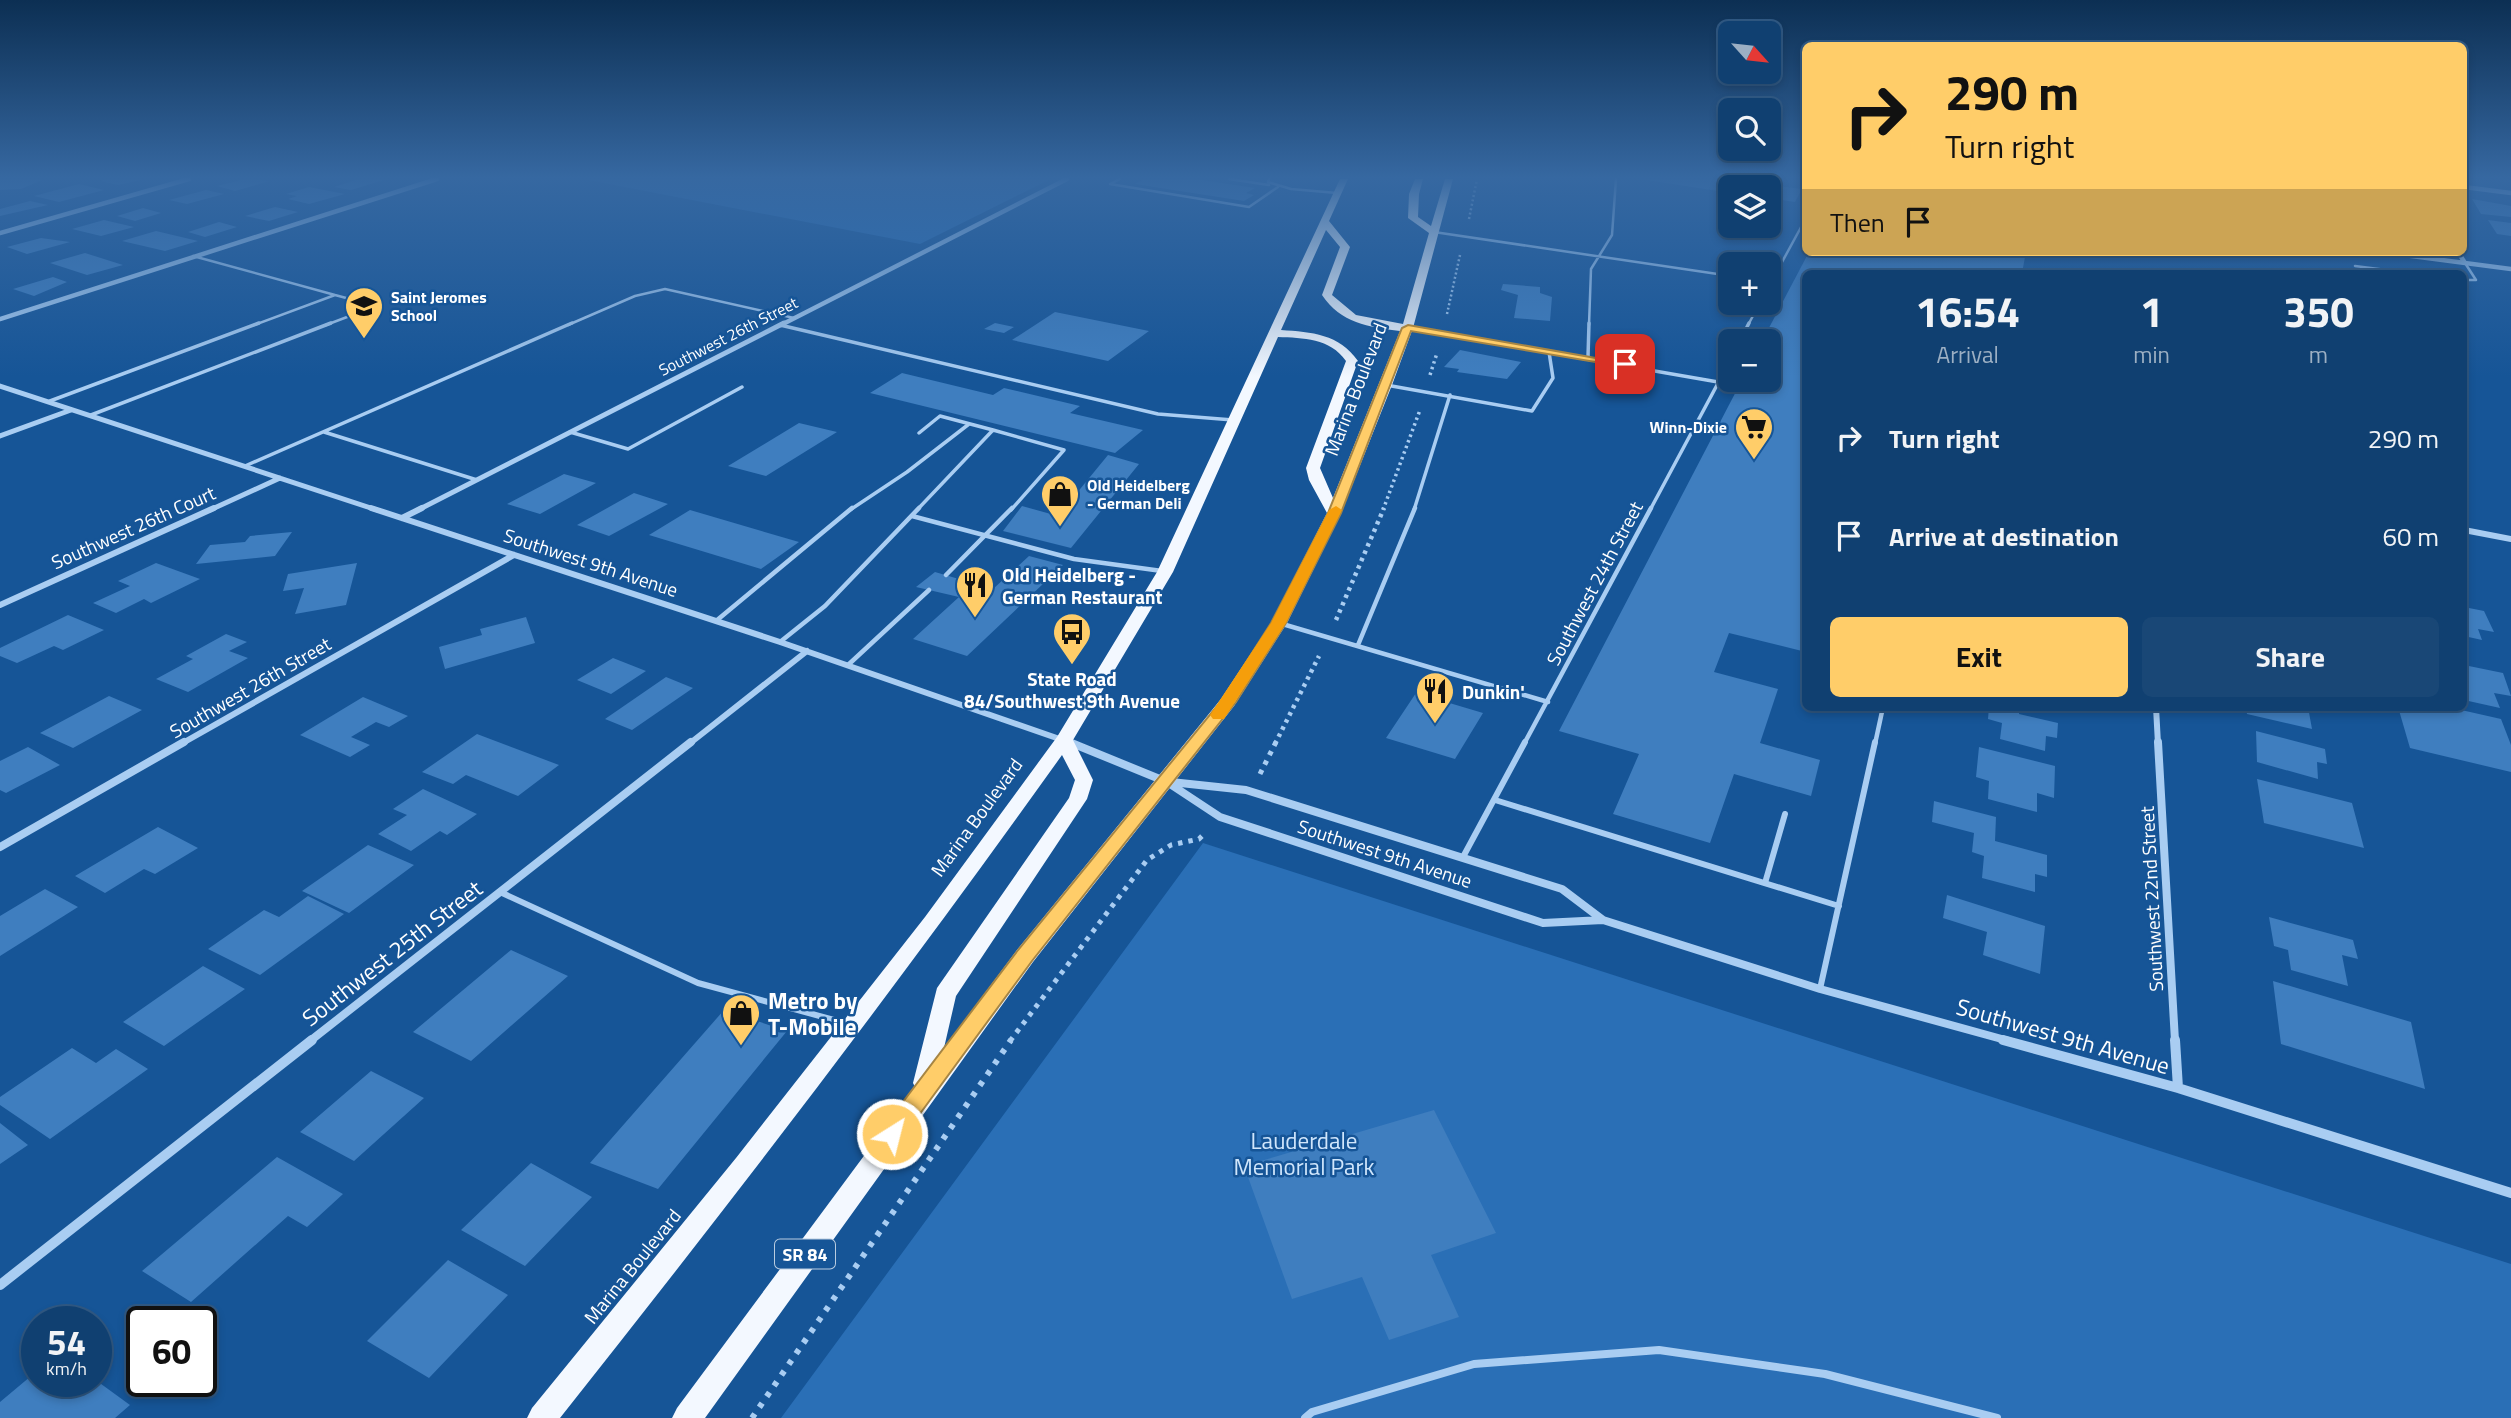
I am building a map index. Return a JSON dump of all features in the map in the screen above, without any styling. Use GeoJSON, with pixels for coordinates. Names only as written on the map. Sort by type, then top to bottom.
{"type":"FeatureCollection","features":[{"type":"Feature","properties":{"kind":"main road","name":"Marina Boulevard"},"geometry":{"type":"LineString","coordinates":[[542,1418],[853,1025],[1064,740],[1165,572],[1313,245]]}},
{"type":"Feature","properties":{"kind":"main road"},"geometry":{"type":"LineString","coordinates":[[1344,245],[1327,295],[1335,309],[1371,323],[1408,328]]}},
{"type":"Feature","properties":{"kind":"main road","name":"Marina Boulevard"},"geometry":{"type":"LineString","coordinates":[[687,1418],[924,1090],[1025,956],[1167,782],[1228,702],[1279,623],[1334,513],[1386,386],[1408,328],[1430,245]]}},
{"type":"Feature","properties":{"kind":"main road"},"geometry":{"type":"LineString","coordinates":[[1272,333],[1325,340],[1344,350],[1352,361],[1313,468],[1316,480],[1334,513]]}},
{"type":"Feature","properties":{"kind":"main road"},"geometry":{"type":"LineString","coordinates":[[924,1090],[945,994],[1078,799],[1084,780],[1064,740]]}},
{"type":"Feature","properties":{"kind":"street"},"geometry":{"type":"LineString","coordinates":[[0,319],[227,245]]}},
{"type":"Feature","properties":{"kind":"street","name":"Southwest 26th Street"},"geometry":{"type":"LineString","coordinates":[[402,518],[937,245]]}},
{"type":"Feature","properties":{"kind":"street"},"geometry":{"type":"LineString","coordinates":[[2412,256],[2511,269]]}},
{"type":"Feature","properties":{"kind":"street"},"geometry":{"type":"LineString","coordinates":[[2461,256],[2465,263]]}},
{"type":"Feature","properties":{"kind":"street","name":"Southwest 9th Avenue"},"geometry":{"type":"LineString","coordinates":[[0,386],[780,642],[1064,740],[1167,782],[1220,817],[1544,923],[1603,920]]}},
{"type":"Feature","properties":{"kind":"street"},"geometry":{"type":"LineString","coordinates":[[0,436],[73,409]]}},
{"type":"Feature","properties":{"kind":"street","name":"Southwest 26th Court"},"geometry":{"type":"LineString","coordinates":[[0,605],[280,478]]}},
{"type":"Feature","properties":{"kind":"street"},"geometry":{"type":"LineString","coordinates":[[2467,531],[2511,538]]}},
{"type":"Feature","properties":{"kind":"street","name":"Southwest 26th Street"},"geometry":{"type":"LineString","coordinates":[[0,847],[514,555]]}},
{"type":"Feature","properties":{"kind":"street","name":"Southwest 25th Street"},"geometry":{"type":"LineString","coordinates":[[0,1285],[807,651]]}},
{"type":"Feature","properties":{"kind":"street","name":"Southwest 22nd Street"},"geometry":{"type":"LineString","coordinates":[[2156,711],[2178,1088]]}},
{"type":"Feature","properties":{"kind":"street","name":"Southwest 9th Avenue"},"geometry":{"type":"LineString","coordinates":[[1167,782],[1246,790],[1562,889],[1603,920],[1820,989],[2178,1088],[2511,1193]]}},
{"type":"Feature","properties":{"kind":"lane"},"geometry":{"type":"LineString","coordinates":[[1531,245],[1718,274]]}},
{"type":"Feature","properties":{"kind":"lane"},"geometry":{"type":"LineString","coordinates":[[1588,358],[1591,269],[1607,245]]}},
{"type":"Feature","properties":{"kind":"lane"},"geometry":{"type":"LineString","coordinates":[[1781,264],[1791,245]]}},
{"type":"Feature","properties":{"kind":"lane"},"geometry":{"type":"LineString","coordinates":[[91,415],[376,306],[193,256]]}},
{"type":"Feature","properties":{"kind":"lane"},"geometry":{"type":"LineString","coordinates":[[2465,263],[2476,280],[2467,280]]}},
{"type":"Feature","properties":{"kind":"lane"},"geometry":{"type":"LineString","coordinates":[[2355,266],[2386,270]]}},
{"type":"Feature","properties":{"kind":"lane"},"geometry":{"type":"LineString","coordinates":[[245,466],[635,296],[665,289],[794,318]]}},
{"type":"Feature","properties":{"kind":"lane"},"geometry":{"type":"LineString","coordinates":[[50,401],[335,295]]}},
{"type":"Feature","properties":{"kind":"lane"},"geometry":{"type":"LineString","coordinates":[[780,325],[1158,414],[1236,420]]}},
{"type":"Feature","properties":{"kind":"lane"},"geometry":{"type":"LineString","coordinates":[[1408,328],[1718,382]]}},
{"type":"Feature","properties":{"kind":"lane"},"geometry":{"type":"LineString","coordinates":[[1386,386],[1532,411],[1554,383],[1556,370],[1549,352]]}},
{"type":"Feature","properties":{"kind":"lane","name":"Southwest 24th Street"},"geometry":{"type":"LineString","coordinates":[[1463,858],[1718,382]]}},
{"type":"Feature","properties":{"kind":"lane"},"geometry":{"type":"LineString","coordinates":[[570,432],[628,449],[741,387]]}},
{"type":"Feature","properties":{"kind":"lane"},"geometry":{"type":"LineString","coordinates":[[1358,645],[1417,503],[1450,395]]}},
{"type":"Feature","properties":{"kind":"lane"},"geometry":{"type":"LineString","coordinates":[[919,433],[940,416],[1064,450],[987,536],[946,575]]}},
{"type":"Feature","properties":{"kind":"lane"},"geometry":{"type":"LineString","coordinates":[[716,621],[857,504],[907,472],[969,424]]}},
{"type":"Feature","properties":{"kind":"lane"},"geometry":{"type":"LineString","coordinates":[[780,642],[825,606],[993,430]]}},
{"type":"Feature","properties":{"kind":"lane"},"geometry":{"type":"LineString","coordinates":[[324,432],[477,480]]}},
{"type":"Feature","properties":{"kind":"lane"},"geometry":{"type":"LineString","coordinates":[[912,516],[1074,559],[1165,572]]}},
{"type":"Feature","properties":{"kind":"lane"},"geometry":{"type":"LineString","coordinates":[[848,665],[929,590]]}},
{"type":"Feature","properties":{"kind":"lane"},"geometry":{"type":"LineString","coordinates":[[1279,623],[1548,702]]}},
{"type":"Feature","properties":{"kind":"lane"},"geometry":{"type":"LineString","coordinates":[[1820,989],[1882,711]]}},
{"type":"Feature","properties":{"kind":"lane"},"geometry":{"type":"LineString","coordinates":[[1495,800],[1839,906]]}},
{"type":"Feature","properties":{"kind":"lane"},"geometry":{"type":"LineString","coordinates":[[1765,883],[1785,814]]}},
{"type":"Feature","properties":{"kind":"lane"},"geometry":{"type":"LineString","coordinates":[[500,892],[698,983],[853,1025]]}},
{"type":"Feature","properties":{"kind":"lane"},"geometry":{"type":"LineString","coordinates":[[1305,1418],[1312,1412],[1474,1364],[1659,1350],[1825,1374],[1997,1418]]}},
{"type":"Feature","properties":{"kind":"path"},"geometry":{"type":"LineString","coordinates":[[1264,769],[1328,637],[1400,470],[1443,332],[1463,245]]}},
{"type":"Feature","properties":{"kind":"path"},"geometry":{"type":"LineString","coordinates":[[752,1418],[985,1076],[1147,860],[1171,845],[1199,839]]}},
{"type":"Feature","properties":{"kind":"green space","name":"Lauderdale Memorial Park"},"geometry":{"type":"Polygon","coordinates":[[[1203,843],[2511,1264],[2511,1418],[781,1418],[1203,843]]]}},
{"type":"Feature","properties":{"kind":"building"},"geometry":{"type":"Polygon","coordinates":[[[14,245],[59,245],[27,254],[7,247],[14,245]]]}},
{"type":"Feature","properties":{"kind":"building"},"geometry":{"type":"Polygon","coordinates":[[[140,245],[184,245],[165,251],[140,245]]]}},
{"type":"Feature","properties":{"kind":"building"},"geometry":{"type":"Polygon","coordinates":[[[85,253],[123,265],[87,275],[50,263],[85,253]]]}},
{"type":"Feature","properties":{"kind":"building"},"geometry":{"type":"Polygon","coordinates":[[[1807,256],[2025,256],[2023,270],[1802,270],[1802,651],[1729,633],[1714,672],[1778,689],[1760,743],[1820,760],[1811,796],[1734,774],[1710,843],[1613,814],[1639,754],[1559,731],[1736,392],[1781,392],[1781,329],[1768,329],[1776,315],[1781,315],[1781,305],[1807,256]]]}},
{"type":"Feature","properties":{"kind":"building"},"geometry":{"type":"Polygon","coordinates":[[[53,277],[67,282],[34,296],[13,289],[53,277]]]}},
{"type":"Feature","properties":{"kind":"building"},"geometry":{"type":"Polygon","coordinates":[[[1503,284],[1540,287],[1540,293],[1552,297],[1550,321],[1514,318],[1518,295],[1501,290],[1503,284]]]}},
{"type":"Feature","properties":{"kind":"building"},"geometry":{"type":"Polygon","coordinates":[[[1055,312],[1149,331],[1108,361],[1012,340],[1055,312]]]}},
{"type":"Feature","properties":{"kind":"building"},"geometry":{"type":"Polygon","coordinates":[[[995,323],[1014,327],[1004,333],[984,329],[995,323]]]}},
{"type":"Feature","properties":{"kind":"building"},"geometry":{"type":"Polygon","coordinates":[[[1460,350],[1521,362],[1507,379],[1457,372],[1459,369],[1444,367],[1460,350]]]}},
{"type":"Feature","properties":{"kind":"building"},"geometry":{"type":"Polygon","coordinates":[[[902,373],[993,395],[1004,388],[1080,406],[1070,413],[1143,430],[1115,453],[870,393],[902,373]]]}},
{"type":"Feature","properties":{"kind":"building"},"geometry":{"type":"Polygon","coordinates":[[[799,423],[837,432],[766,476],[728,466],[799,423]]]}},
{"type":"Feature","properties":{"kind":"building"},"geometry":{"type":"Polygon","coordinates":[[[1108,455],[1139,464],[1071,548],[1003,531],[1022,506],[1058,516],[1108,455]]]}},
{"type":"Feature","properties":{"kind":"building"},"geometry":{"type":"Polygon","coordinates":[[[564,474],[596,483],[540,514],[507,504],[564,474]]]}},
{"type":"Feature","properties":{"kind":"building"},"geometry":{"type":"Polygon","coordinates":[[[634,493],[668,504],[609,536],[577,525],[634,493]]]}},
{"type":"Feature","properties":{"kind":"building"},"geometry":{"type":"Polygon","coordinates":[[[690,510],[799,542],[761,569],[649,535],[690,510]]]}},
{"type":"Feature","properties":{"kind":"building"},"geometry":{"type":"Polygon","coordinates":[[[292,532],[275,556],[196,564],[210,545],[245,542],[250,536],[292,532]]]}},
{"type":"Feature","properties":{"kind":"building"},"geometry":{"type":"Polygon","coordinates":[[[1029,556],[1063,565],[967,656],[913,639],[959,597],[916,587],[935,572],[993,589],[1029,556]]]}},
{"type":"Feature","properties":{"kind":"building"},"geometry":{"type":"Polygon","coordinates":[[[156,563],[200,579],[151,603],[144,599],[116,613],[93,603],[130,586],[118,581],[156,563]]]}},
{"type":"Feature","properties":{"kind":"building"},"geometry":{"type":"Polygon","coordinates":[[[357,563],[346,605],[295,614],[304,588],[283,591],[288,574],[357,563]]]}},
{"type":"Feature","properties":{"kind":"building"},"geometry":{"type":"Polygon","coordinates":[[[2467,608],[2484,611],[2494,632],[2478,629],[2482,640],[2467,637],[2467,608]]]}},
{"type":"Feature","properties":{"kind":"building"},"geometry":{"type":"Polygon","coordinates":[[[68,615],[104,630],[63,650],[54,646],[17,663],[0,656],[0,648],[68,615]]]}},
{"type":"Feature","properties":{"kind":"building"},"geometry":{"type":"Polygon","coordinates":[[[526,617],[535,643],[445,669],[439,647],[482,635],[480,629],[526,617]]]}},
{"type":"Feature","properties":{"kind":"building"},"geometry":{"type":"Polygon","coordinates":[[[226,634],[247,642],[229,651],[248,658],[188,692],[156,679],[193,659],[186,656],[226,634]]]}},
{"type":"Feature","properties":{"kind":"building"},"geometry":{"type":"Polygon","coordinates":[[[613,658],[646,671],[611,694],[577,680],[613,658]]]}},
{"type":"Feature","properties":{"kind":"building"},"geometry":{"type":"Polygon","coordinates":[[[2467,666],[2503,673],[2511,696],[2494,693],[2500,708],[2467,701],[2467,666]]]}},
{"type":"Feature","properties":{"kind":"building"},"geometry":{"type":"Polygon","coordinates":[[[666,677],[693,688],[632,730],[605,719],[666,677]]]}},
{"type":"Feature","properties":{"kind":"building","name":"Dunkin'"},"geometry":{"type":"Polygon","coordinates":[[[1416,693],[1483,713],[1455,759],[1386,738],[1416,693]]]}},
{"type":"Feature","properties":{"kind":"building"},"geometry":{"type":"Polygon","coordinates":[[[109,696],[142,710],[73,748],[40,733],[109,696]]]}},
{"type":"Feature","properties":{"kind":"building"},"geometry":{"type":"Polygon","coordinates":[[[363,697],[408,716],[389,727],[376,722],[351,737],[370,745],[350,757],[300,735],[363,697]]]}},
{"type":"Feature","properties":{"kind":"building"},"geometry":{"type":"Polygon","coordinates":[[[1989,711],[2019,711],[2019,714],[2058,723],[2057,738],[2046,736],[2045,751],[2000,739],[2002,723],[1988,719],[1989,711]]]}},
{"type":"Feature","properties":{"kind":"building"},"geometry":{"type":"Polygon","coordinates":[[[2247,711],[2309,711],[2312,729],[2247,714],[2247,711]]]}},
{"type":"Feature","properties":{"kind":"building"},"geometry":{"type":"Polygon","coordinates":[[[2399,711],[2466,711],[2501,719],[2511,745],[2511,772],[2410,748],[2399,711]]]}},
{"type":"Feature","properties":{"kind":"building"},"geometry":{"type":"Polygon","coordinates":[[[2256,731],[2325,749],[2327,764],[2317,762],[2318,779],[2257,762],[2256,731]]]}},
{"type":"Feature","properties":{"kind":"building"},"geometry":{"type":"Polygon","coordinates":[[[477,734],[559,765],[518,796],[466,775],[453,784],[422,772],[477,734]]]}},
{"type":"Feature","properties":{"kind":"building"},"geometry":{"type":"Polygon","coordinates":[[[28,747],[60,765],[6,793],[0,790],[0,761],[28,747]]]}},
{"type":"Feature","properties":{"kind":"building"},"geometry":{"type":"Polygon","coordinates":[[[1979,747],[2055,766],[2054,798],[2037,793],[2037,812],[1988,799],[1989,781],[1976,777],[1979,747]]]}},
{"type":"Feature","properties":{"kind":"building"},"geometry":{"type":"Polygon","coordinates":[[[2257,779],[2352,803],[2364,848],[2264,823],[2257,779]]]}},
{"type":"Feature","properties":{"kind":"building"},"geometry":{"type":"Polygon","coordinates":[[[423,789],[477,814],[447,835],[440,831],[411,851],[378,834],[407,815],[393,809],[423,789]]]}},
{"type":"Feature","properties":{"kind":"building"},"geometry":{"type":"Polygon","coordinates":[[[1934,801],[1996,817],[1995,841],[2047,855],[2047,877],[2035,874],[2035,892],[1982,878],[1984,856],[1972,852],[1974,833],[1932,822],[1934,801]]]}},
{"type":"Feature","properties":{"kind":"building"},"geometry":{"type":"Polygon","coordinates":[[[158,827],[198,848],[155,874],[144,869],[105,893],[75,876],[158,827]]]}},
{"type":"Feature","properties":{"kind":"building"},"geometry":{"type":"Polygon","coordinates":[[[368,845],[414,865],[349,913],[302,891],[368,845]]]}},
{"type":"Feature","properties":{"kind":"building"},"geometry":{"type":"Polygon","coordinates":[[[45,889],[78,907],[0,956],[0,916],[45,889]]]}},
{"type":"Feature","properties":{"kind":"building"},"geometry":{"type":"Polygon","coordinates":[[[1947,895],[2045,926],[2040,974],[1983,955],[1987,932],[1943,918],[1947,895]]]}},
{"type":"Feature","properties":{"kind":"building"},"geometry":{"type":"Polygon","coordinates":[[[308,896],[344,914],[260,975],[208,949],[264,910],[279,917],[308,896]]]}},
{"type":"Feature","properties":{"kind":"building"},"geometry":{"type":"Polygon","coordinates":[[[2269,917],[2353,940],[2358,959],[2342,955],[2348,986],[2291,970],[2288,950],[2274,946],[2269,917]]]}},
{"type":"Feature","properties":{"kind":"building"},"geometry":{"type":"Polygon","coordinates":[[[511,950],[568,976],[471,1061],[413,1032],[511,950]]]}},
{"type":"Feature","properties":{"kind":"building"},"geometry":{"type":"Polygon","coordinates":[[[203,966],[245,989],[164,1046],[123,1022],[203,966]]]}},
{"type":"Feature","properties":{"kind":"building"},"geometry":{"type":"Polygon","coordinates":[[[2273,981],[2411,1022],[2425,1089],[2281,1044],[2273,981]]]}},
{"type":"Feature","properties":{"kind":"building"},"geometry":{"type":"Polygon","coordinates":[[[724,1010],[787,1031],[658,1189],[590,1163],[724,1010]]]}},
{"type":"Feature","properties":{"kind":"building"},"geometry":{"type":"Polygon","coordinates":[[[72,1048],[96,1063],[116,1049],[148,1069],[50,1139],[0,1105],[0,1097],[72,1048]]]}},
{"type":"Feature","properties":{"kind":"building"},"geometry":{"type":"Polygon","coordinates":[[[371,1071],[424,1098],[354,1161],[300,1132],[371,1071]]]}},
{"type":"Feature","properties":{"kind":"building"},"geometry":{"type":"Polygon","coordinates":[[[1434,1110],[1496,1233],[1431,1255],[1459,1317],[1389,1340],[1362,1277],[1292,1299],[1244,1166],[1434,1110]]]}},
{"type":"Feature","properties":{"kind":"building"},"geometry":{"type":"Polygon","coordinates":[[[0,1123],[28,1145],[0,1164],[0,1123]]]}},
{"type":"Feature","properties":{"kind":"building"},"geometry":{"type":"Polygon","coordinates":[[[277,1157],[343,1194],[307,1227],[288,1216],[191,1302],[142,1271],[277,1157]]]}},
{"type":"Feature","properties":{"kind":"building"},"geometry":{"type":"Polygon","coordinates":[[[531,1163],[592,1197],[525,1266],[461,1230],[531,1163]]]}},
{"type":"Feature","properties":{"kind":"building"},"geometry":{"type":"Polygon","coordinates":[[[448,1260],[508,1295],[429,1378],[367,1341],[448,1260]]]}},
{"type":"Feature","properties":{"kind":"building"},"geometry":{"type":"Polygon","coordinates":[[[21,1384],[21,1397],[112,1397],[112,1392],[130,1405],[115,1418],[0,1418],[0,1402],[21,1384]]]}},
{"type":"Feature","properties":{"kind":"slow traffic"},"geometry":{"type":"LineString","coordinates":[[1218,715],[1279,623],[1336,510]]}},
{"type":"Feature","properties":{"kind":"place","name":"Saint Jeromes School"},"geometry":{"type":"Point","coordinates":[364,340]}},
{"type":"Feature","properties":{"kind":"place","name":"Winn-Dixie"},"geometry":{"type":"Point","coordinates":[1754,461]}},
{"type":"Feature","properties":{"kind":"place","name":"Old Heidelberg - German Deli"},"geometry":{"type":"Point","coordinates":[1060,528]}},
{"type":"Feature","properties":{"kind":"place","name":"Old Heidelberg - German Restaurant"},"geometry":{"type":"Point","coordinates":[975,619]}},
{"type":"Feature","properties":{"kind":"place","name":"State Road 84/Southwest 9th Avenue"},"geometry":{"type":"Point","coordinates":[1072,666]}},
{"type":"Feature","properties":{"kind":"place","name":"Dunkin'"},"geometry":{"type":"Point","coordinates":[1435,725]}},
{"type":"Feature","properties":{"kind":"place","name":"Metro by T-Mobile"},"geometry":{"type":"Point","coordinates":[741,1047]}},
{"type":"Feature","properties":{"kind":"route"},"geometry":{"type":"LineString","coordinates":[[892,1134],[1025,956],[1167,782],[1228,702],[1279,623],[1334,513],[1408,328],[1451,333],[1625,364]]}}]}
